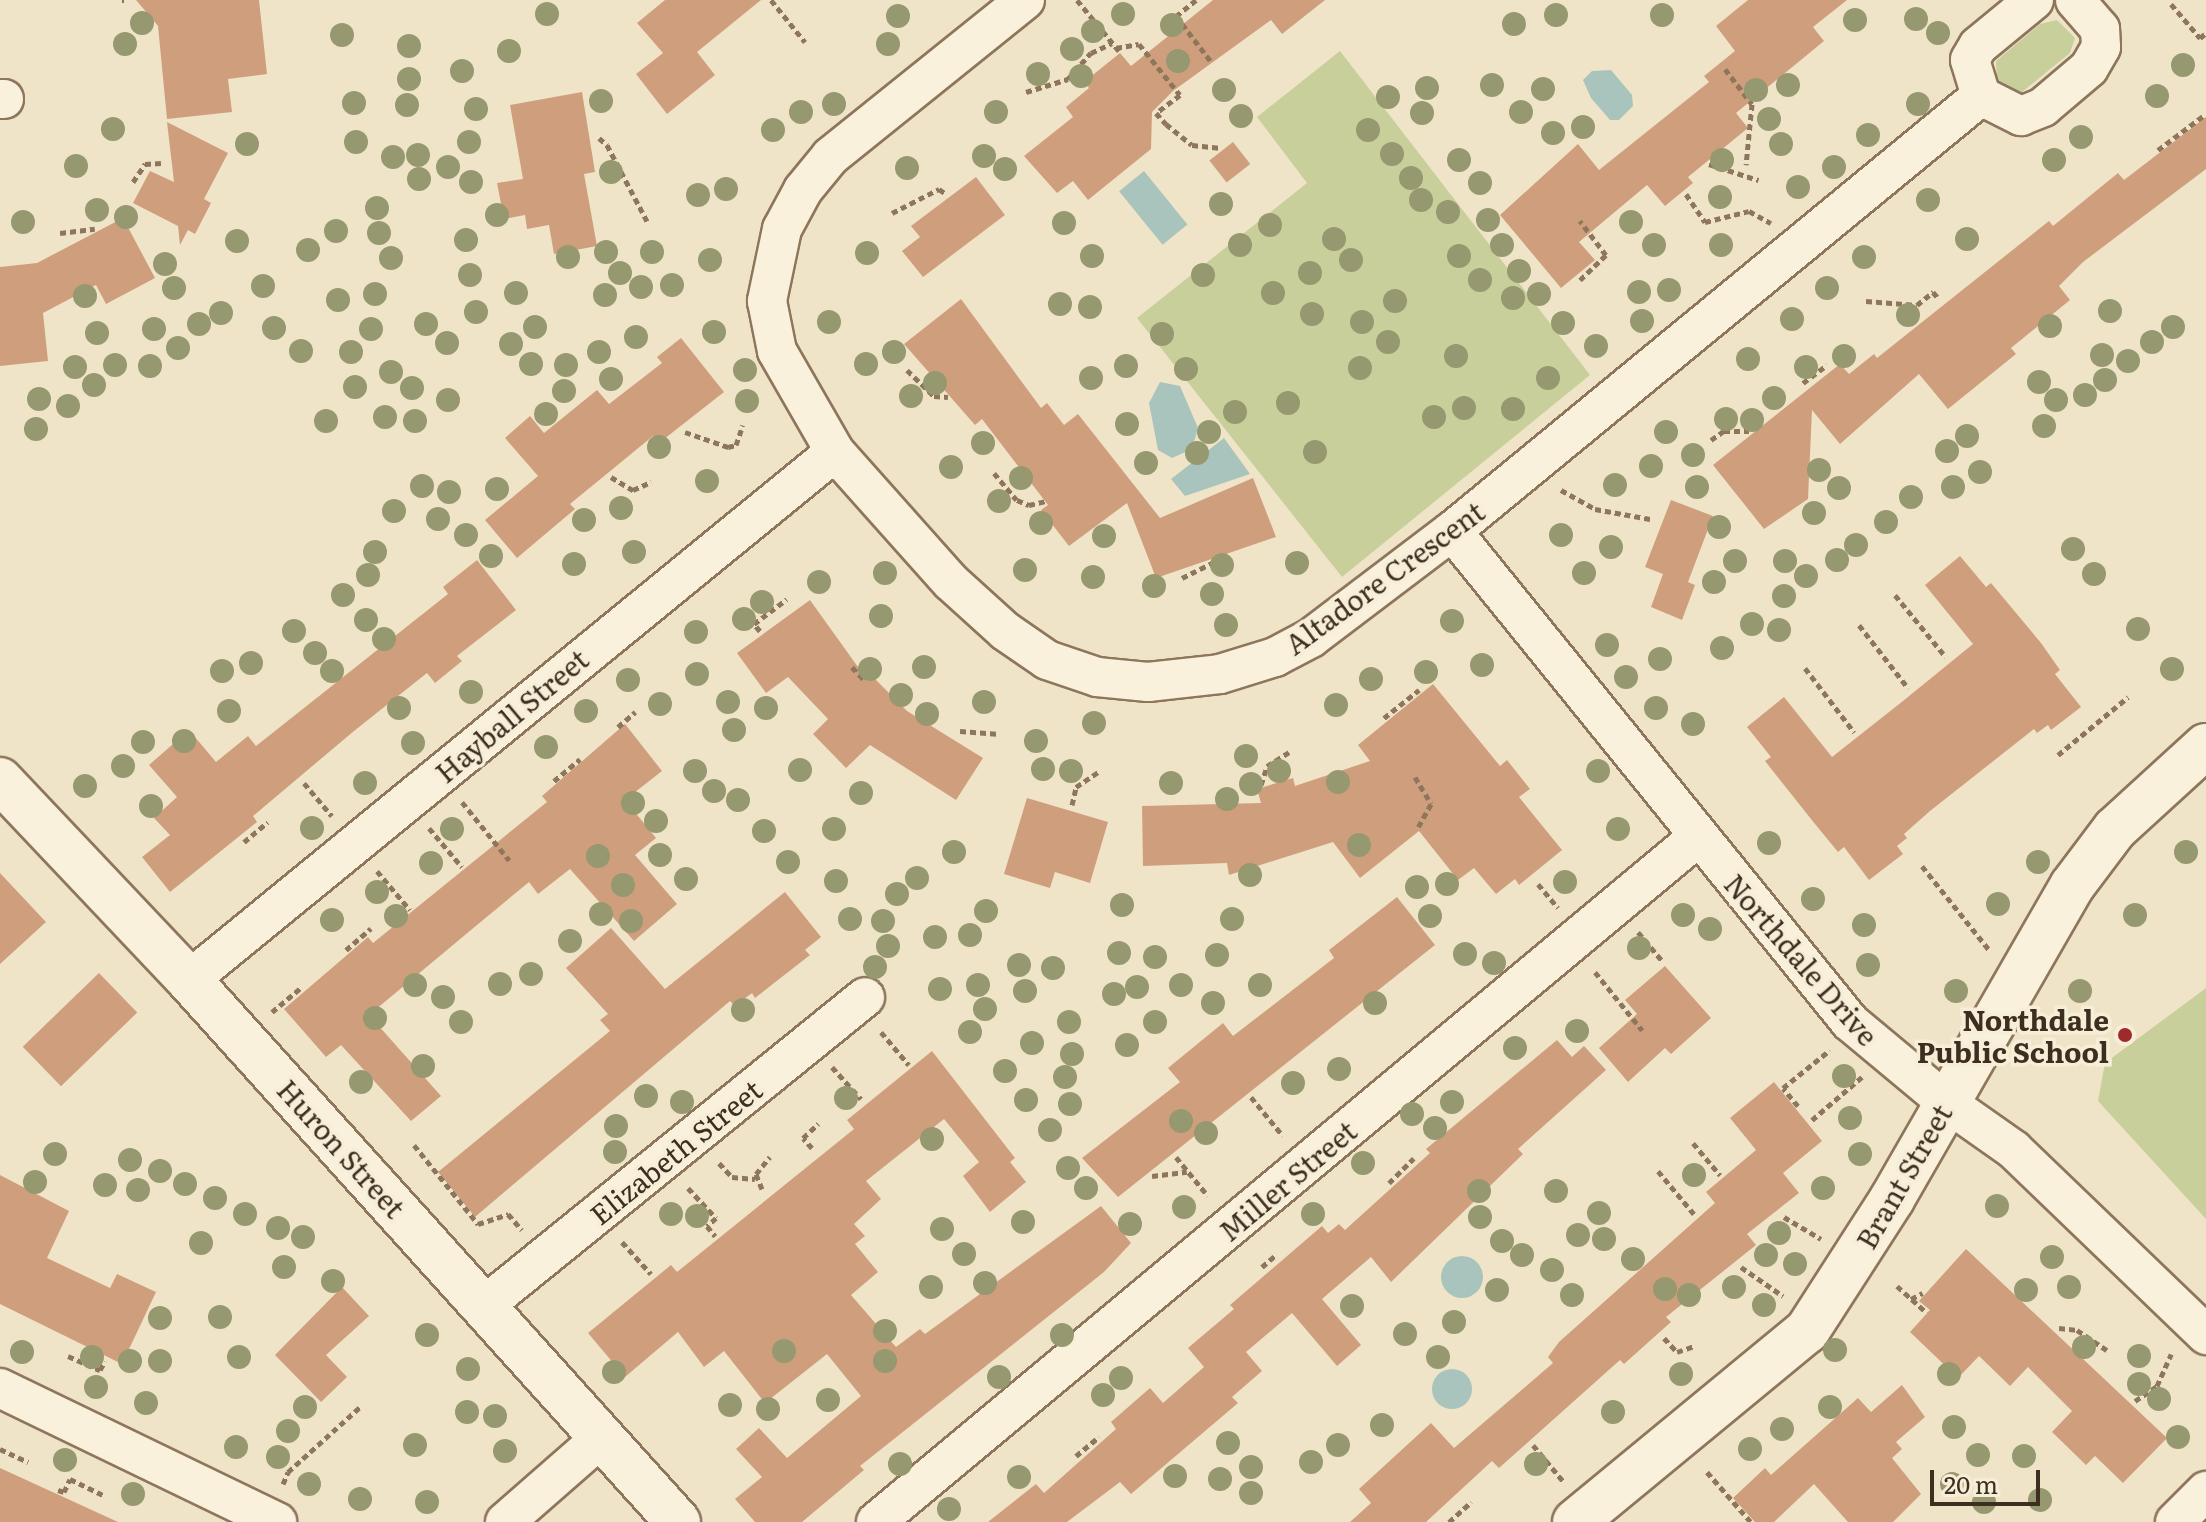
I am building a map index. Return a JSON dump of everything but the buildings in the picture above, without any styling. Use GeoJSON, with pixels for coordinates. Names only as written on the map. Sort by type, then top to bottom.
{"type":"FeatureCollection","features":[{"type":"Feature","properties":{"kind":"street","name":"Altadore Crescent"},"geometry":{"type":"LineString","coordinates":[[1025,0],[830,157],[803,190],[775,245],[767,301],[777,351],[835,452],[951,582],[1005,631],[1047,660],[1097,677],[1186,680],[1275,657],[1311,638],[1452,531],[1981,96]]}},
{"type":"Feature","properties":{"kind":"street"},"geometry":{"type":"LineString","coordinates":[[2034,0],[1978,46],[1970,60],[1981,96],[2021,116],[2043,107],[2091,66],[2101,47],[2100,29],[2075,0]]}},
{"type":"Feature","properties":{"kind":"street","name":"Hayball Street"},"geometry":{"type":"LineString","coordinates":[[189,980],[835,452]]}},
{"type":"Feature","properties":{"kind":"street","name":"Northdale Drive"},"geometry":{"type":"LineString","coordinates":[[1452,531],[1850,1022],[1946,1102],[2014,1150],[2190,1343]]}},
{"type":"Feature","properties":{"kind":"street","name":"Brant Street"},"geometry":{"type":"LineString","coordinates":[[1572,1506],[1807,1331],[2072,886],[2115,829],[2206,746]]}},
{"type":"Feature","properties":{"kind":"street","name":"Huron Street"},"geometry":{"type":"LineString","coordinates":[[0,780],[189,980],[678,1522]]}},
{"type":"Feature","properties":{"kind":"street","name":"Miller Street"},"geometry":{"type":"LineString","coordinates":[[876,1522],[1698,837]]}},
{"type":"Feature","properties":{"kind":"street","name":"Elizabeth Street"},"geometry":{"type":"LineString","coordinates":[[485,1305],[869,1010]]}},
{"type":"Feature","properties":{"kind":"street"},"geometry":{"type":"LineString","coordinates":[[0,1388],[279,1506]]}},
{"type":"Feature","properties":{"kind":"street"},"geometry":{"type":"LineString","coordinates":[[505,1522],[601,1438]]}},
{"type":"Feature","properties":{"kind":"street"},"geometry":{"type":"LineString","coordinates":[[2175,1522],[2206,1491]]}},
{"type":"Feature","properties":{"kind":"path"},"geometry":{"type":"LineString","coordinates":[[771,0],[805,42]]}},
{"type":"Feature","properties":{"kind":"path"},"geometry":{"type":"LineString","coordinates":[[1077,0],[1116,47]]}},
{"type":"Feature","properties":{"kind":"path"},"geometry":{"type":"LineString","coordinates":[[1196,0],[1176,16],[1212,63]]}},
{"type":"Feature","properties":{"kind":"path"},"geometry":{"type":"LineString","coordinates":[[2171,4],[2200,38],[2206,33]]}},
{"type":"Feature","properties":{"kind":"path"},"geometry":{"type":"LineString","coordinates":[[1026,92],[1068,79],[1091,53],[1139,44],[1180,95],[1156,113],[1192,145],[1219,148]]}},
{"type":"Feature","properties":{"kind":"path"},"geometry":{"type":"LineString","coordinates":[[1725,69],[1752,104],[1746,165]]}},
{"type":"Feature","properties":{"kind":"path"},"geometry":{"type":"LineString","coordinates":[[2158,150],[2203,116]]}},
{"type":"Feature","properties":{"kind":"path"},"geometry":{"type":"LineString","coordinates":[[599,138],[607,145],[648,223]]}},
{"type":"Feature","properties":{"kind":"path"},"geometry":{"type":"LineString","coordinates":[[133,182],[145,164],[161,163]]}},
{"type":"Feature","properties":{"kind":"path"},"geometry":{"type":"LineString","coordinates":[[1709,164],[1758,180]]}},
{"type":"Feature","properties":{"kind":"path"},"geometry":{"type":"LineString","coordinates":[[892,213],[939,189],[946,194]]}},
{"type":"Feature","properties":{"kind":"path"},"geometry":{"type":"LineString","coordinates":[[1686,194],[1705,222],[1749,211],[1778,229]]}},
{"type":"Feature","properties":{"kind":"path"},"geometry":{"type":"LineString","coordinates":[[1580,221],[1606,255],[1580,280]]}},
{"type":"Feature","properties":{"kind":"path"},"geometry":{"type":"LineString","coordinates":[[60,233],[95,229]]}},
{"type":"Feature","properties":{"kind":"path"},"geometry":{"type":"LineString","coordinates":[[1866,301],[1917,305],[1933,292],[1939,299]]}},
{"type":"Feature","properties":{"kind":"path"},"geometry":{"type":"LineString","coordinates":[[1803,383],[1827,365]]}},
{"type":"Feature","properties":{"kind":"path"},"geometry":{"type":"LineString","coordinates":[[907,370],[934,396],[948,397]]}},
{"type":"Feature","properties":{"kind":"path"},"geometry":{"type":"LineString","coordinates":[[685,432],[728,447],[736,445],[743,425]]}},
{"type":"Feature","properties":{"kind":"path"},"geometry":{"type":"LineString","coordinates":[[1711,440],[1724,431],[1749,431]]}},
{"type":"Feature","properties":{"kind":"path"},"geometry":{"type":"LineString","coordinates":[[994,473],[1017,500],[1029,505],[1046,501]]}},
{"type":"Feature","properties":{"kind":"path"},"geometry":{"type":"LineString","coordinates":[[611,477],[633,490],[651,482]]}},
{"type":"Feature","properties":{"kind":"path"},"geometry":{"type":"LineString","coordinates":[[1551,481],[1584,504],[1650,519]]}},
{"type":"Feature","properties":{"kind":"path"},"geometry":{"type":"LineString","coordinates":[[1182,578],[1228,555]]}},
{"type":"Feature","properties":{"kind":"path"},"geometry":{"type":"LineString","coordinates":[[1895,595],[1946,657]]}},
{"type":"Feature","properties":{"kind":"path"},"geometry":{"type":"LineString","coordinates":[[760,631],[754,624],[787,599]]}},
{"type":"Feature","properties":{"kind":"path"},"geometry":{"type":"LineString","coordinates":[[1859,625],[1908,688]]}},
{"type":"Feature","properties":{"kind":"path"},"geometry":{"type":"LineString","coordinates":[[852,667],[864,680]]}},
{"type":"Feature","properties":{"kind":"path"},"geometry":{"type":"LineString","coordinates":[[1805,668],[1854,732]]}},
{"type":"Feature","properties":{"kind":"path"},"geometry":{"type":"LineString","coordinates":[[1384,718],[1419,690]]}},
{"type":"Feature","properties":{"kind":"path"},"geometry":{"type":"LineString","coordinates":[[2058,755],[2128,697]]}},
{"type":"Feature","properties":{"kind":"path"},"geometry":{"type":"LineString","coordinates":[[618,727],[635,712]]}},
{"type":"Feature","properties":{"kind":"path"},"geometry":{"type":"LineString","coordinates":[[960,731],[1000,734]]}},
{"type":"Feature","properties":{"kind":"path"},"geometry":{"type":"LineString","coordinates":[[1261,785],[1267,766],[1289,752]]}},
{"type":"Feature","properties":{"kind":"path"},"geometry":{"type":"LineString","coordinates":[[554,781],[580,759]]}},
{"type":"Feature","properties":{"kind":"path"},"geometry":{"type":"LineString","coordinates":[[1072,805],[1076,787],[1100,771]]}},
{"type":"Feature","properties":{"kind":"path"},"geometry":{"type":"LineString","coordinates":[[1415,777],[1431,804],[1417,829]]}},
{"type":"Feature","properties":{"kind":"path"},"geometry":{"type":"LineString","coordinates":[[304,783],[340,824]]}},
{"type":"Feature","properties":{"kind":"path"},"geometry":{"type":"LineString","coordinates":[[456,795],[509,860]]}},
{"type":"Feature","properties":{"kind":"path"},"geometry":{"type":"LineString","coordinates":[[244,842],[268,822]]}},
{"type":"Feature","properties":{"kind":"path"},"geometry":{"type":"LineString","coordinates":[[424,822],[462,867]]}},
{"type":"Feature","properties":{"kind":"path"},"geometry":{"type":"LineString","coordinates":[[372,865],[410,910]]}},
{"type":"Feature","properties":{"kind":"path"},"geometry":{"type":"LineString","coordinates":[[1922,866],[2015,983]]}},
{"type":"Feature","properties":{"kind":"path"},"geometry":{"type":"LineString","coordinates":[[1631,924],[1663,962]]}},
{"type":"Feature","properties":{"kind":"path"},"geometry":{"type":"LineString","coordinates":[[346,950],[371,928]]}},
{"type":"Feature","properties":{"kind":"path"},"geometry":{"type":"LineString","coordinates":[[1586,961],[1642,1030]]}},
{"type":"Feature","properties":{"kind":"path"},"geometry":{"type":"LineString","coordinates":[[269,1015],[302,987]]}},
{"type":"Feature","properties":{"kind":"path"},"geometry":{"type":"LineString","coordinates":[[869,1010],[909,1065]]}},
{"type":"Feature","properties":{"kind":"path"},"geometry":{"type":"LineString","coordinates":[[1798,1106],[1783,1088],[1836,1045]]}},
{"type":"Feature","properties":{"kind":"path"},"geometry":{"type":"LineString","coordinates":[[827,1062],[861,1099]]}},
{"type":"Feature","properties":{"kind":"path"},"geometry":{"type":"LineString","coordinates":[[1812,1120],[1863,1077]]}},
{"type":"Feature","properties":{"kind":"path"},"geometry":{"type":"LineString","coordinates":[[1251,1097],[1305,1164]]}},
{"type":"Feature","properties":{"kind":"path"},"geometry":{"type":"LineString","coordinates":[[812,1148],[803,1138],[818,1124]]}},
{"type":"Feature","properties":{"kind":"path"},"geometry":{"type":"LineString","coordinates":[[1693,1143],[1720,1175]]}},
{"type":"Feature","properties":{"kind":"path"},"geometry":{"type":"LineString","coordinates":[[414,1145],[478,1224],[508,1214],[530,1240]]}},
{"type":"Feature","properties":{"kind":"path"},"geometry":{"type":"LineString","coordinates":[[755,1179],[770,1157]]}},
{"type":"Feature","properties":{"kind":"path"},"geometry":{"type":"LineString","coordinates":[[1176,1157],[1233,1225]]}},
{"type":"Feature","properties":{"kind":"path"},"geometry":{"type":"LineString","coordinates":[[1389,1183],[1414,1158]]}},
{"type":"Feature","properties":{"kind":"path"},"geometry":{"type":"LineString","coordinates":[[715,1159],[732,1177],[755,1179]]}},
{"type":"Feature","properties":{"kind":"path"},"geometry":{"type":"LineString","coordinates":[[1658,1171],[1694,1214]]}},
{"type":"Feature","properties":{"kind":"path"},"geometry":{"type":"LineString","coordinates":[[1152,1176],[1187,1172]]}},
{"type":"Feature","properties":{"kind":"path"},"geometry":{"type":"LineString","coordinates":[[755,1179],[762,1189]]}},
{"type":"Feature","properties":{"kind":"path"},"geometry":{"type":"LineString","coordinates":[[682,1181],[716,1218],[707,1226],[715,1236]]}},
{"type":"Feature","properties":{"kind":"path"},"geometry":{"type":"LineString","coordinates":[[1784,1217],[1835,1247]]}},
{"type":"Feature","properties":{"kind":"path"},"geometry":{"type":"LineString","coordinates":[[617,1235],[651,1274]]}},
{"type":"Feature","properties":{"kind":"path"},"geometry":{"type":"LineString","coordinates":[[1262,1267],[1276,1255]]}},
{"type":"Feature","properties":{"kind":"path"},"geometry":{"type":"LineString","coordinates":[[1741,1267],[1797,1305]]}},
{"type":"Feature","properties":{"kind":"path"},"geometry":{"type":"LineString","coordinates":[[1897,1286],[1927,1313]]}},
{"type":"Feature","properties":{"kind":"path"},"geometry":{"type":"LineString","coordinates":[[1911,1299],[1923,1293]]}},
{"type":"Feature","properties":{"kind":"path"},"geometry":{"type":"LineString","coordinates":[[2059,1328],[2077,1330],[2107,1350]]}},
{"type":"Feature","properties":{"kind":"path"},"geometry":{"type":"LineString","coordinates":[[1664,1338],[1677,1352],[1694,1346]]}},
{"type":"Feature","properties":{"kind":"path"},"geometry":{"type":"LineString","coordinates":[[2135,1401],[2157,1386],[2190,1343]]}},
{"type":"Feature","properties":{"kind":"path"},"geometry":{"type":"LineString","coordinates":[[68,1356],[100,1370],[105,1361]]}},
{"type":"Feature","properties":{"kind":"path"},"geometry":{"type":"LineString","coordinates":[[279,1506],[288,1472],[361,1406]]}},
{"type":"Feature","properties":{"kind":"path"},"geometry":{"type":"LineString","coordinates":[[1076,1456],[1099,1437]]}},
{"type":"Feature","properties":{"kind":"path"},"geometry":{"type":"LineString","coordinates":[[1533,1445],[1572,1506]]}},
{"type":"Feature","properties":{"kind":"path"},"geometry":{"type":"LineString","coordinates":[[0,1449],[28,1462]]}},
{"type":"Feature","properties":{"kind":"path"},"geometry":{"type":"LineString","coordinates":[[1707,1472],[1751,1522]]}},
{"type":"Feature","properties":{"kind":"path"},"geometry":{"type":"LineString","coordinates":[[58,1490],[64,1492],[70,1479],[105,1496]]}},
{"type":"Feature","properties":{"kind":"path"},"geometry":{"type":"LineString","coordinates":[[1449,1522],[1471,1502]]}},
{"type":"Feature","properties":{"kind":"green space"},"geometry":{"type":"Polygon","coordinates":[[[2057,20],[2075,38],[2070,53],[2022,92],[1997,84],[1996,61],[2040,24],[2057,20]]]}},
{"type":"Feature","properties":{"kind":"green space"},"geometry":{"type":"Polygon","coordinates":[[[1340,51],[1590,375],[1342,577],[1137,318],[1307,183],[1257,117],[1340,51]]]}},
{"type":"Feature","properties":{"kind":"green space"},"geometry":{"type":"Polygon","coordinates":[[[2206,988],[2206,1219],[2098,1101],[2105,1063],[2206,988]]]}},
{"type":"Feature","properties":{"kind":"water"},"geometry":{"type":"Polygon","coordinates":[[[1611,70],[1632,95],[1633,106],[1619,120],[1610,120],[1591,98],[1583,80],[1592,71],[1611,70]]]}},
{"type":"Feature","properties":{"kind":"water"},"geometry":{"type":"Polygon","coordinates":[[[1144,171],[1187,225],[1163,245],[1119,191],[1144,171]]]}},
{"type":"Feature","properties":{"kind":"water"},"geometry":{"type":"Polygon","coordinates":[[[1160,382],[1180,386],[1198,428],[1192,449],[1172,458],[1158,450],[1149,403],[1160,382]]]}},
{"type":"Feature","properties":{"kind":"water"},"geometry":{"type":"Polygon","coordinates":[[[1224,438],[1250,474],[1185,496],[1171,479],[1224,438]]]}},
{"type":"Feature","properties":{"kind":"water"},"geometry":{"type":"Polygon","coordinates":[[[1462,1256],[1477,1262],[1483,1277],[1477,1292],[1462,1298],[1447,1292],[1441,1277],[1447,1262],[1462,1256]]]}},
{"type":"Feature","properties":{"kind":"water"},"geometry":{"type":"Polygon","coordinates":[[[1452,1369],[1466,1375],[1472,1389],[1466,1403],[1452,1409],[1438,1403],[1432,1389],[1438,1375],[1452,1369]]]}},
{"type":"Feature","properties":{"kind":"place","name":"Northdale Public School"},"geometry":{"type":"Point","coordinates":[2125,1035]}}]}
